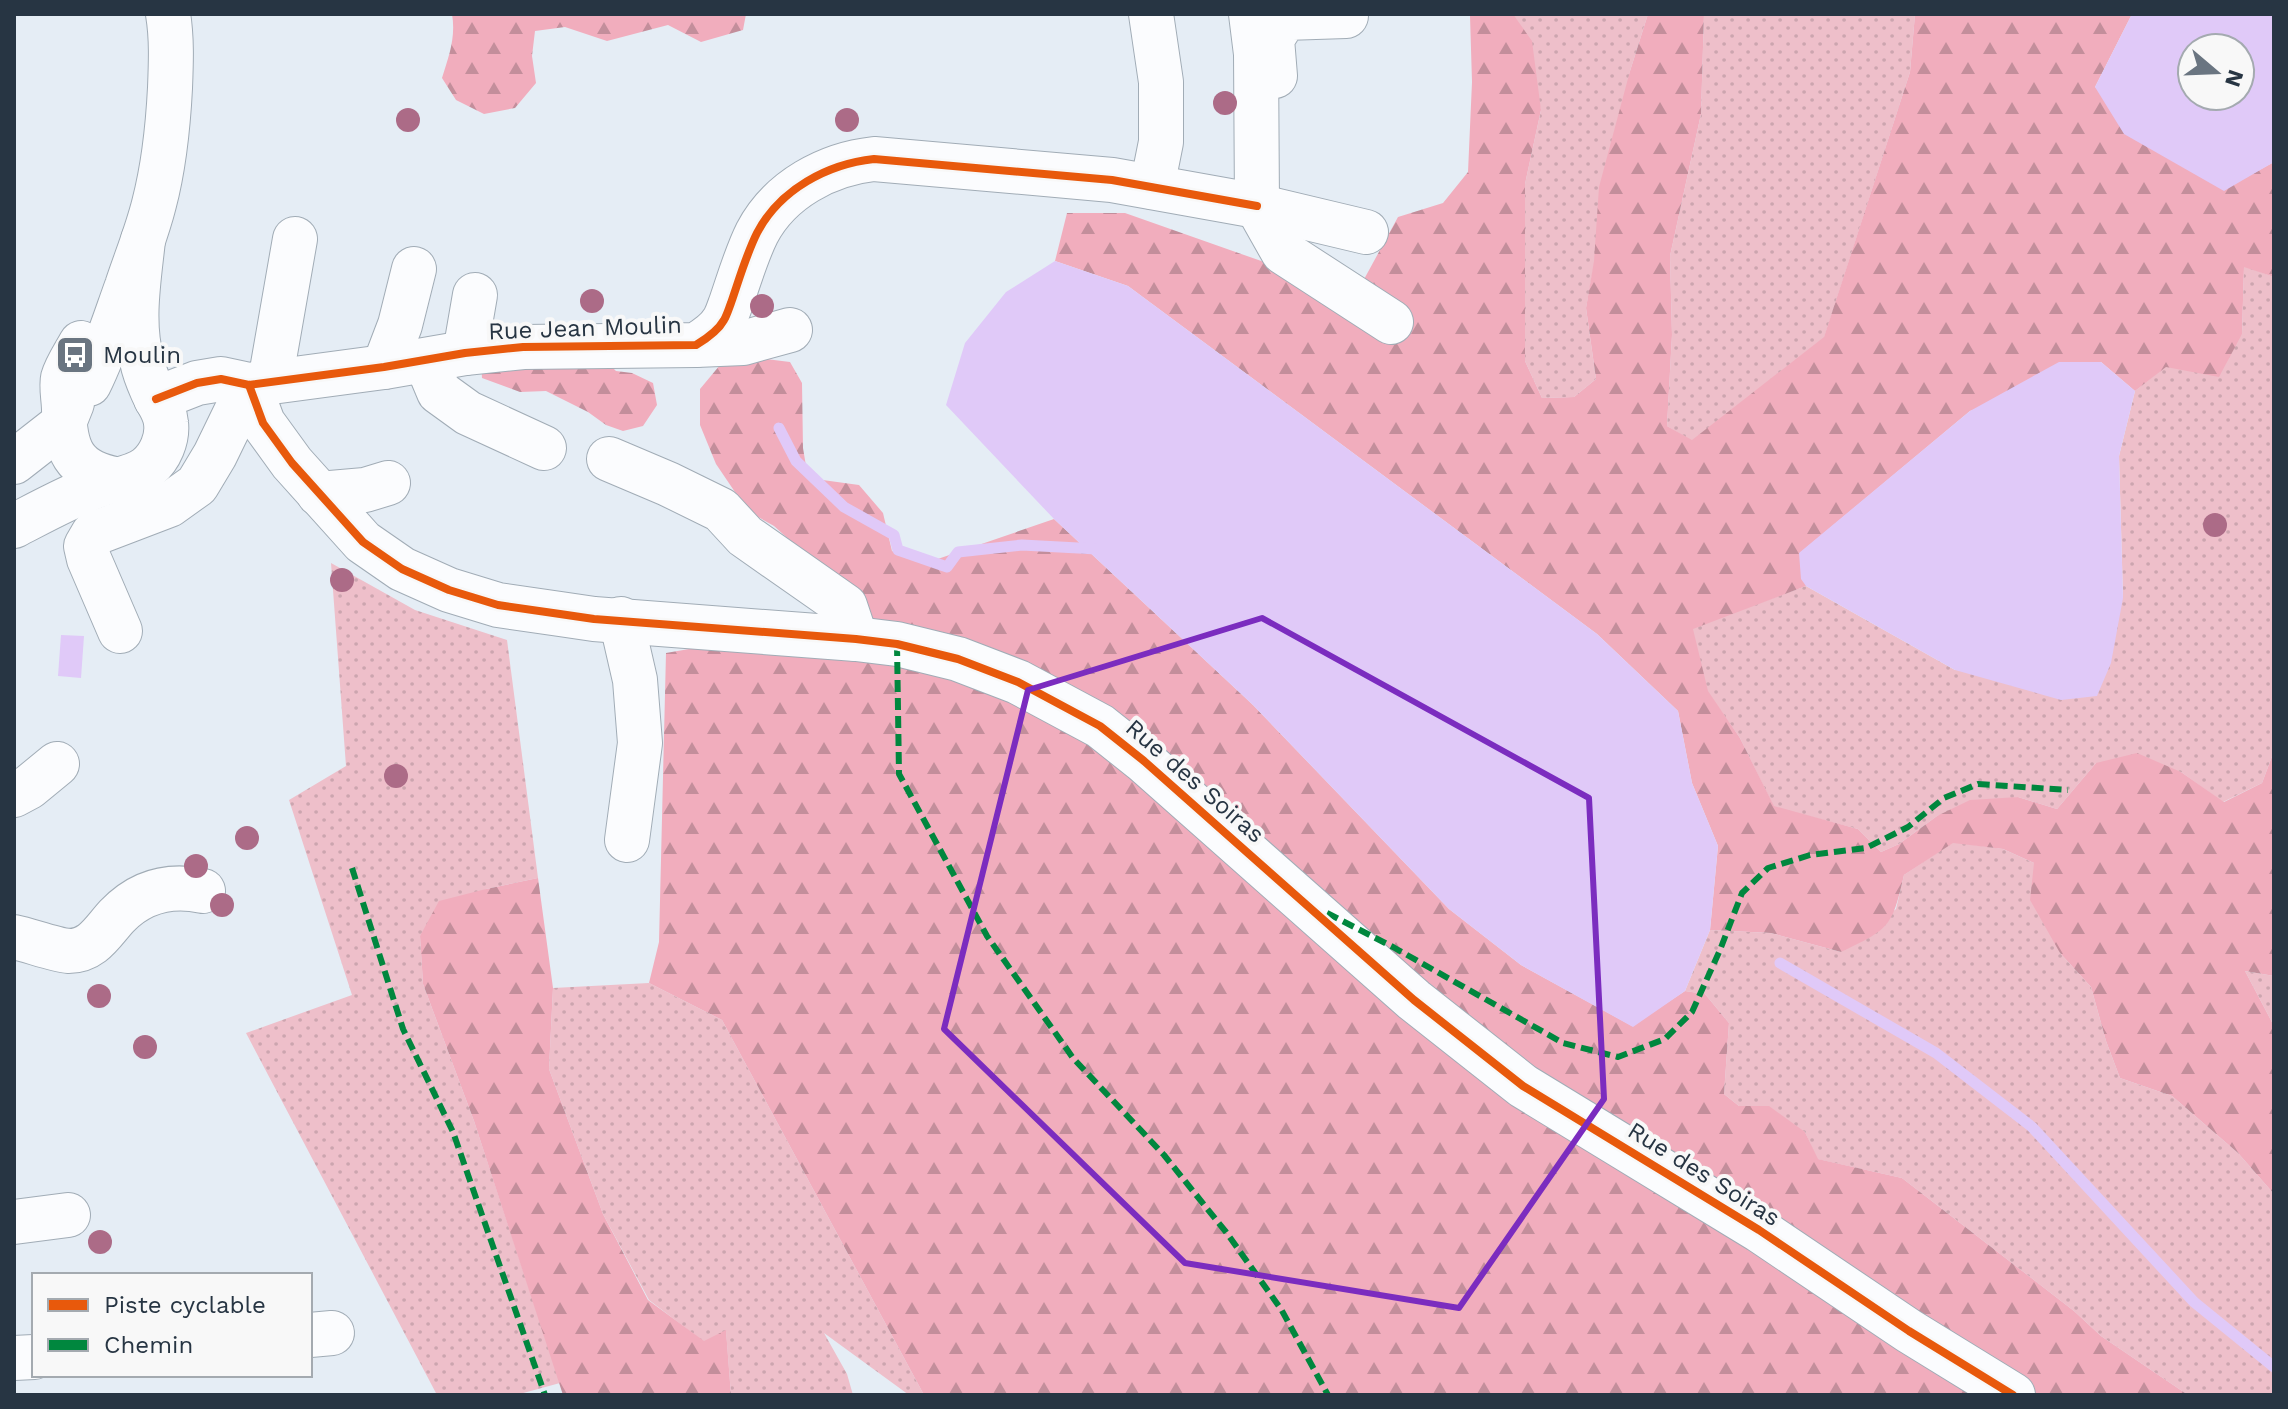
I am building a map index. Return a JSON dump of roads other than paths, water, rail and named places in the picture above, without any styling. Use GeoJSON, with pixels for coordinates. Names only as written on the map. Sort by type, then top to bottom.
{"type":"FeatureCollection","features":[{"type":"Feature","properties":{"kind":"street"},"geometry":{"type":"LineString","coordinates":[[89,384],[105,351],[143,240],[162,172],[169,120],[171,31],[168,14]]}},
{"type":"Feature","properties":{"kind":"street"},"geometry":{"type":"LineString","coordinates":[[1151,14],[1161,82],[1161,142],[1152,187]]}},
{"type":"Feature","properties":{"kind":"street"},"geometry":{"type":"LineString","coordinates":[[1251,14],[1256,54],[1257,206],[1283,252],[1391,322]]}},
{"type":"Feature","properties":{"kind":"street"},"geometry":{"type":"LineString","coordinates":[[1257,206],[1274,172],[1279,131],[1272,39],[1285,18],[1346,16]]}},
{"type":"Feature","properties":{"kind":"street","name":"Rue Jean Moulin"},"geometry":{"type":"LineString","coordinates":[[158,410],[204,412],[260,383],[523,347],[696,345],[724,321],[758,231],[780,203],[803,183],[832,168],[853,162],[874,159],[1112,180],[1257,206],[1366,232]]}},
{"type":"Feature","properties":{"kind":"street"},"geometry":{"type":"LineString","coordinates":[[120,631],[86,546],[93,534],[169,505],[197,485],[260,383],[295,239]]}},
{"type":"Feature","properties":{"kind":"street"},"geometry":{"type":"LineString","coordinates":[[14,489],[99,474],[132,476],[147,468],[158,455],[158,410],[141,359],[137,326],[143,240]]}},
{"type":"Feature","properties":{"kind":"street"},"geometry":{"type":"LineString","coordinates":[[99,474],[73,455],[66,442],[63,378],[119,263],[143,240]]}},
{"type":"Feature","properties":{"kind":"street"},"geometry":{"type":"LineString","coordinates":[[414,269],[400,325],[425,360],[439,392],[468,413],[544,448]]}},
{"type":"Feature","properties":{"kind":"street"},"geometry":{"type":"LineString","coordinates":[[425,360],[475,295]]}},
{"type":"Feature","properties":{"kind":"street"},"geometry":{"type":"LineString","coordinates":[[696,345],[743,343],[790,330]]}},
{"type":"Feature","properties":{"kind":"street"},"geometry":{"type":"LineString","coordinates":[[14,462],[64,423],[68,407],[78,393],[104,378],[134,380],[158,410]]}},
{"type":"Feature","properties":{"kind":"street","name":"Rue des Soiras"},"geometry":{"type":"LineString","coordinates":[[260,383],[263,423],[319,494],[363,542],[402,569],[449,590],[498,605],[594,619],[897,644],[958,659],[1018,682],[1100,726],[1144,761],[1414,1000],[1523,1086],[1759,1230],[1909,1331],[2013,1395]]}},
{"type":"Feature","properties":{"kind":"street"},"geometry":{"type":"LineString","coordinates":[[609,459],[721,510],[745,536],[845,606],[856,639]]}},
{"type":"Feature","properties":{"kind":"street"},"geometry":{"type":"LineString","coordinates":[[14,526],[71,497],[99,474]]}},
{"type":"Feature","properties":{"kind":"street"},"geometry":{"type":"LineString","coordinates":[[319,494],[365,490],[388,483]]}},
{"type":"Feature","properties":{"kind":"street"},"geometry":{"type":"LineString","coordinates":[[621,619],[635,680],[640,743],[627,840]]}},
{"type":"Feature","properties":{"kind":"street"},"geometry":{"type":"LineString","coordinates":[[14,795],[57,764]]}},
{"type":"Feature","properties":{"kind":"street"},"geometry":{"type":"LineString","coordinates":[[14,937],[69,951],[87,947],[139,898],[163,888],[186,887],[203,891]]}},
{"type":"Feature","properties":{"kind":"street"},"geometry":{"type":"LineString","coordinates":[[14,1222],[68,1215]]}},
{"type":"Feature","properties":{"kind":"waterway"},"geometry":{"type":"LineString","coordinates":[[779,428],[796,461],[844,507],[894,535],[898,550],[947,567],[958,552],[1022,545],[1097,549]]}},
{"type":"Feature","properties":{"kind":"waterway"},"geometry":{"type":"LineString","coordinates":[[1780,963],[1936,1053],[2032,1127],[2194,1302],[2274,1367]]}},
{"type":"Feature","properties":{"kind":"place","name":"Moulin"},"geometry":{"type":"Point","coordinates":[75,355]}}]}
